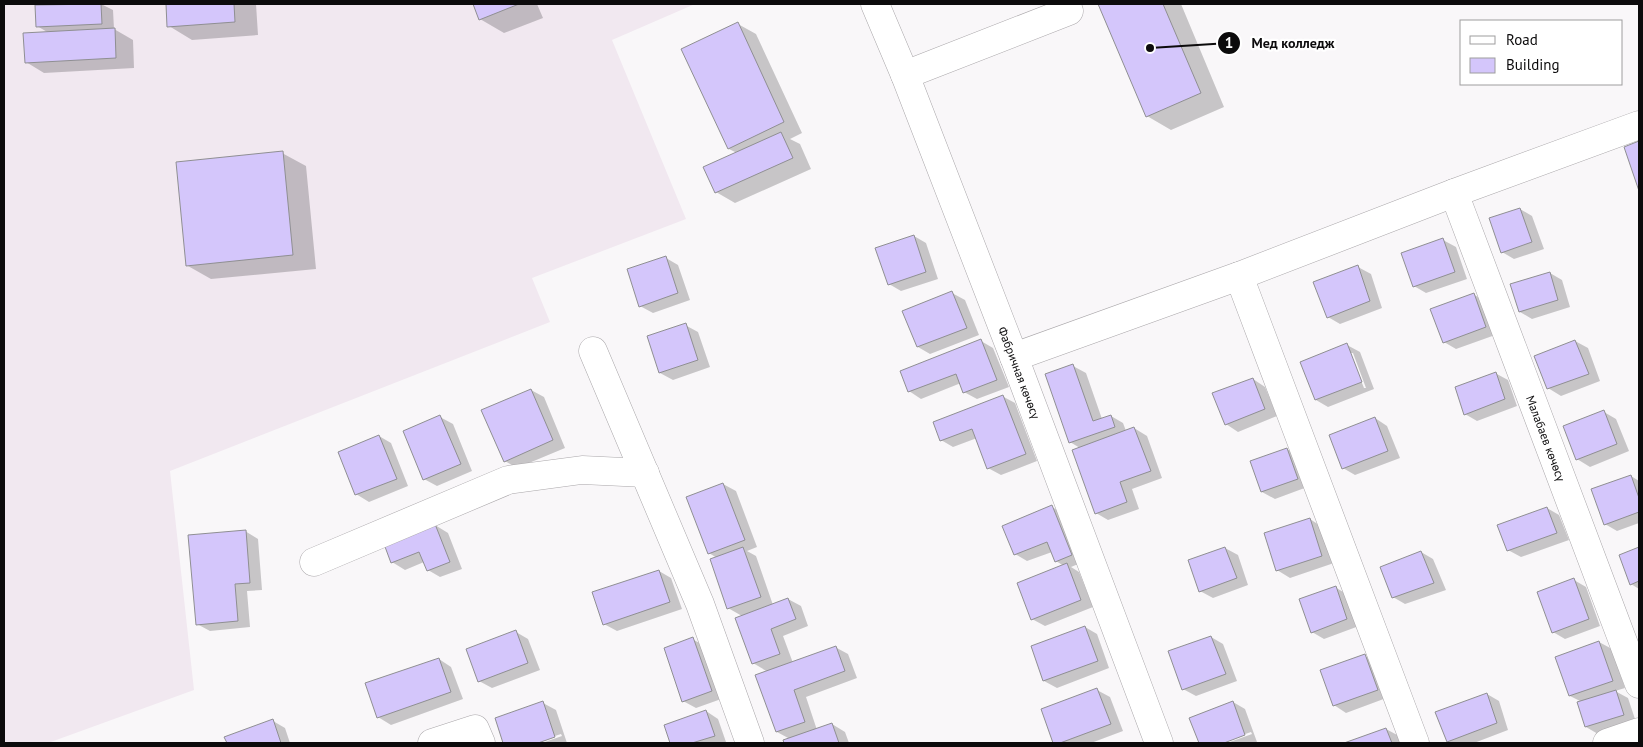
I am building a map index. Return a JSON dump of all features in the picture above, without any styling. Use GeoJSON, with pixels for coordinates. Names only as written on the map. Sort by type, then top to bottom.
{"type":"FeatureCollection","features":[{"type":"Feature","properties":{"kind":"street","name":"Фабричная көчөсү"},"geometry":{"type":"LineString","coordinates":[[875,4],[905,75],[1014,357],[1159,743]]}},
{"type":"Feature","properties":{"kind":"street"},"geometry":{"type":"LineString","coordinates":[[905,75],[1069,11]]}},
{"type":"Feature","properties":{"kind":"street"},"geometry":{"type":"LineString","coordinates":[[1014,357],[1239,276],[1454,192],[1639,125]]}},
{"type":"Feature","properties":{"kind":"street","name":"Малабаев көчөсү"},"geometry":{"type":"LineString","coordinates":[[1454,192],[1639,684]]}},
{"type":"Feature","properties":{"kind":"street"},"geometry":{"type":"LineString","coordinates":[[1239,276],[1415,743]]}},
{"type":"Feature","properties":{"kind":"street"},"geometry":{"type":"LineString","coordinates":[[593,351],[700,604],[750,743]]}},
{"type":"Feature","properties":{"kind":"street"},"geometry":{"type":"LineString","coordinates":[[314,562],[508,480],[582,470],[645,473]]}},
{"type":"Feature","properties":{"kind":"street"},"geometry":{"type":"LineString","coordinates":[[432,743],[475,729],[480,743]]}},
{"type":"Feature","properties":{"kind":"street"},"geometry":{"type":"LineString","coordinates":[[1606,743],[1639,732]]}},
{"type":"Feature","properties":{"kind":"shaded area"},"geometry":{"type":"Polygon","coordinates":[[[4,4],[695,4],[612,40],[686,219],[532,278],[550,322],[170,471],[194,690],[48,743],[4,743],[4,4]]]}},
{"type":"Feature","properties":{"kind":"building"},"geometry":{"type":"Polygon","coordinates":[[[101,4],[102,24],[36,27],[35,5],[101,4]]]}},
{"type":"Feature","properties":{"kind":"building"},"geometry":{"type":"Polygon","coordinates":[[[166,4],[234,4],[235,22],[167,27],[166,4]]]}},
{"type":"Feature","properties":{"kind":"building"},"geometry":{"type":"Polygon","coordinates":[[[473,4],[519,4],[479,20],[473,4]]]}},
{"type":"Feature","properties":{"kind":"building"},"geometry":{"type":"Polygon","coordinates":[[[1098,4],[1163,4],[1201,93],[1146,117],[1098,4]]]}},
{"type":"Feature","properties":{"kind":"building"},"geometry":{"type":"Polygon","coordinates":[[[738,22],[784,122],[728,149],[681,49],[738,22]]]}},
{"type":"Feature","properties":{"kind":"building"},"geometry":{"type":"Polygon","coordinates":[[[115,28],[116,58],[25,63],[23,33],[115,28]]]}},
{"type":"Feature","properties":{"kind":"building"},"geometry":{"type":"Polygon","coordinates":[[[781,132],[793,158],[715,193],[703,167],[781,132]]]}},
{"type":"Feature","properties":{"kind":"building"},"geometry":{"type":"Polygon","coordinates":[[[1639,141],[1639,191],[1624,147],[1639,141]]]}},
{"type":"Feature","properties":{"kind":"building"},"geometry":{"type":"Polygon","coordinates":[[[283,151],[293,255],[186,266],[176,162],[283,151]]]}},
{"type":"Feature","properties":{"kind":"building"},"geometry":{"type":"Polygon","coordinates":[[[1520,208],[1532,242],[1501,253],[1489,218],[1520,208]]]}},
{"type":"Feature","properties":{"kind":"building"},"geometry":{"type":"Polygon","coordinates":[[[914,235],[926,272],[888,285],[875,248],[914,235]]]}},
{"type":"Feature","properties":{"kind":"building"},"geometry":{"type":"Polygon","coordinates":[[[1443,238],[1455,272],[1413,287],[1401,253],[1443,238]]]}},
{"type":"Feature","properties":{"kind":"building"},"geometry":{"type":"Polygon","coordinates":[[[666,256],[678,293],[639,307],[627,269],[666,256]]]}},
{"type":"Feature","properties":{"kind":"building"},"geometry":{"type":"Polygon","coordinates":[[[1358,265],[1370,301],[1327,318],[1313,282],[1358,265]]]}},
{"type":"Feature","properties":{"kind":"building"},"geometry":{"type":"Polygon","coordinates":[[[1550,272],[1558,300],[1519,312],[1510,284],[1550,272]]]}},
{"type":"Feature","properties":{"kind":"building"},"geometry":{"type":"Polygon","coordinates":[[[952,291],[967,328],[917,347],[902,311],[952,291]]]}},
{"type":"Feature","properties":{"kind":"building"},"geometry":{"type":"Polygon","coordinates":[[[1474,293],[1486,327],[1443,343],[1430,309],[1474,293]]]}},
{"type":"Feature","properties":{"kind":"building"},"geometry":{"type":"Polygon","coordinates":[[[686,323],[698,360],[659,373],[647,336],[686,323]]]}},
{"type":"Feature","properties":{"kind":"building"},"geometry":{"type":"Polygon","coordinates":[[[981,339],[997,380],[963,393],[956,374],[908,392],[900,371],[981,339]]]}},
{"type":"Feature","properties":{"kind":"building"},"geometry":{"type":"Polygon","coordinates":[[[1575,340],[1589,374],[1547,389],[1534,356],[1575,340]]]}},
{"type":"Feature","properties":{"kind":"building"},"geometry":{"type":"Polygon","coordinates":[[[1347,343],[1362,382],[1315,400],[1300,362],[1347,343]]]}},
{"type":"Feature","properties":{"kind":"building"},"geometry":{"type":"Polygon","coordinates":[[[1073,364],[1093,421],[1111,415],[1115,427],[1069,443],[1045,374],[1073,364]]]}},
{"type":"Feature","properties":{"kind":"building"},"geometry":{"type":"Polygon","coordinates":[[[1496,372],[1505,399],[1464,415],[1455,387],[1496,372]]]}},
{"type":"Feature","properties":{"kind":"building"},"geometry":{"type":"Polygon","coordinates":[[[1253,378],[1265,409],[1225,425],[1212,393],[1253,378]]]}},
{"type":"Feature","properties":{"kind":"building"},"geometry":{"type":"Polygon","coordinates":[[[531,389],[553,440],[504,462],[481,410],[531,389]]]}},
{"type":"Feature","properties":{"kind":"building"},"geometry":{"type":"Polygon","coordinates":[[[1003,395],[1026,454],[987,469],[972,429],[940,441],[933,422],[1003,395]]]}},
{"type":"Feature","properties":{"kind":"building"},"geometry":{"type":"Polygon","coordinates":[[[1604,410],[1617,444],[1576,460],[1563,426],[1604,410]]]}},
{"type":"Feature","properties":{"kind":"building"},"geometry":{"type":"Polygon","coordinates":[[[440,415],[461,464],[423,480],[403,431],[440,415]]]}},
{"type":"Feature","properties":{"kind":"building"},"geometry":{"type":"Polygon","coordinates":[[[1375,417],[1388,451],[1342,469],[1329,435],[1375,417]]]}},
{"type":"Feature","properties":{"kind":"building"},"geometry":{"type":"Polygon","coordinates":[[[1134,427],[1151,471],[1120,482],[1127,502],[1095,514],[1072,450],[1134,427]]]}},
{"type":"Feature","properties":{"kind":"building"},"geometry":{"type":"Polygon","coordinates":[[[379,435],[397,479],[355,495],[338,452],[379,435]]]}},
{"type":"Feature","properties":{"kind":"building"},"geometry":{"type":"Polygon","coordinates":[[[1287,448],[1298,479],[1261,492],[1250,461],[1287,448]]]}},
{"type":"Feature","properties":{"kind":"building"},"geometry":{"type":"Polygon","coordinates":[[[1631,475],[1639,498],[1639,512],[1604,525],[1591,489],[1631,475]]]}},
{"type":"Feature","properties":{"kind":"building"},"geometry":{"type":"Polygon","coordinates":[[[723,483],[745,540],[708,554],[686,497],[723,483]]]}},
{"type":"Feature","properties":{"kind":"building"},"geometry":{"type":"Polygon","coordinates":[[[1052,505],[1072,555],[1055,562],[1047,542],[1014,555],[1002,526],[1052,505]]]}},
{"type":"Feature","properties":{"kind":"building"},"geometry":{"type":"Polygon","coordinates":[[[1547,507],[1557,533],[1507,551],[1497,525],[1547,507]]]}},
{"type":"Feature","properties":{"kind":"building"},"geometry":{"type":"Polygon","coordinates":[[[1310,518],[1322,556],[1276,571],[1264,533],[1310,518]]]}},
{"type":"Feature","properties":{"kind":"building"},"geometry":{"type":"Polygon","coordinates":[[[435,524],[450,562],[427,571],[419,552],[391,563],[384,544],[435,524]]]}},
{"type":"Feature","properties":{"kind":"building"},"geometry":{"type":"Polygon","coordinates":[[[246,530],[250,583],[235,584],[238,621],[196,625],[188,535],[246,530]]]}},
{"type":"Feature","properties":{"kind":"building"},"geometry":{"type":"Polygon","coordinates":[[[743,547],[761,597],[727,609],[710,559],[743,547]]]}},
{"type":"Feature","properties":{"kind":"building"},"geometry":{"type":"Polygon","coordinates":[[[1225,547],[1237,578],[1199,592],[1188,560],[1225,547]]]}},
{"type":"Feature","properties":{"kind":"building"},"geometry":{"type":"Polygon","coordinates":[[[1639,547],[1639,581],[1630,585],[1619,555],[1639,547]]]}},
{"type":"Feature","properties":{"kind":"building"},"geometry":{"type":"Polygon","coordinates":[[[1421,551],[1434,583],[1392,598],[1380,567],[1421,551]]]}},
{"type":"Feature","properties":{"kind":"building"},"geometry":{"type":"Polygon","coordinates":[[[1067,563],[1081,600],[1031,620],[1017,583],[1067,563]]]}},
{"type":"Feature","properties":{"kind":"building"},"geometry":{"type":"Polygon","coordinates":[[[659,570],[670,602],[603,625],[592,592],[659,570]]]}},
{"type":"Feature","properties":{"kind":"building"},"geometry":{"type":"Polygon","coordinates":[[[1574,578],[1589,619],[1552,633],[1537,592],[1574,578]]]}},
{"type":"Feature","properties":{"kind":"building"},"geometry":{"type":"Polygon","coordinates":[[[1336,586],[1347,619],[1311,633],[1299,599],[1336,586]]]}},
{"type":"Feature","properties":{"kind":"building"},"geometry":{"type":"Polygon","coordinates":[[[788,598],[796,619],[771,629],[780,654],[752,664],[735,618],[788,598]]]}},
{"type":"Feature","properties":{"kind":"building"},"geometry":{"type":"Polygon","coordinates":[[[1085,626],[1098,661],[1043,681],[1031,646],[1085,626]]]}},
{"type":"Feature","properties":{"kind":"building"},"geometry":{"type":"Polygon","coordinates":[[[516,630],[528,663],[478,682],[466,649],[516,630]]]}},
{"type":"Feature","properties":{"kind":"building"},"geometry":{"type":"Polygon","coordinates":[[[1211,636],[1226,674],[1182,690],[1168,651],[1211,636]]]}},
{"type":"Feature","properties":{"kind":"building"},"geometry":{"type":"Polygon","coordinates":[[[693,637],[712,691],[682,702],[664,648],[693,637]]]}},
{"type":"Feature","properties":{"kind":"building"},"geometry":{"type":"Polygon","coordinates":[[[1599,641],[1613,681],[1569,696],[1555,657],[1599,641]]]}},
{"type":"Feature","properties":{"kind":"building"},"geometry":{"type":"Polygon","coordinates":[[[836,646],[845,671],[794,690],[805,722],[776,732],[755,675],[836,646]]]}},
{"type":"Feature","properties":{"kind":"building"},"geometry":{"type":"Polygon","coordinates":[[[1365,654],[1378,690],[1333,706],[1320,670],[1365,654]]]}},
{"type":"Feature","properties":{"kind":"building"},"geometry":{"type":"Polygon","coordinates":[[[439,658],[451,692],[377,718],[365,683],[439,658]]]}},
{"type":"Feature","properties":{"kind":"building"},"geometry":{"type":"Polygon","coordinates":[[[1097,688],[1111,724],[1060,743],[1053,743],[1041,709],[1097,688]]]}},
{"type":"Feature","properties":{"kind":"building"},"geometry":{"type":"Polygon","coordinates":[[[1616,690],[1624,715],[1585,727],[1577,702],[1616,690]]]}},
{"type":"Feature","properties":{"kind":"building"},"geometry":{"type":"Polygon","coordinates":[[[1487,693],[1497,723],[1447,742],[1435,712],[1487,693]]]}},
{"type":"Feature","properties":{"kind":"building"},"geometry":{"type":"Polygon","coordinates":[[[543,701],[555,737],[538,743],[503,743],[495,718],[543,701]]]}},
{"type":"Feature","properties":{"kind":"building"},"geometry":{"type":"Polygon","coordinates":[[[1233,701],[1245,735],[1224,743],[1199,743],[1189,718],[1233,701]]]}},
{"type":"Feature","properties":{"kind":"building"},"geometry":{"type":"Polygon","coordinates":[[[706,710],[715,736],[692,743],[670,743],[664,725],[706,710]]]}},
{"type":"Feature","properties":{"kind":"building"},"geometry":{"type":"Polygon","coordinates":[[[273,719],[281,743],[227,743],[224,737],[273,719]]]}},
{"type":"Feature","properties":{"kind":"building"},"geometry":{"type":"Polygon","coordinates":[[[832,723],[839,743],[784,743],[783,740],[832,723]]]}},
{"type":"Feature","properties":{"kind":"building"},"geometry":{"type":"Polygon","coordinates":[[[1386,728],[1392,743],[1344,743],[1386,728]]]}},
{"type":"Feature","properties":{"kind":"place","name":"Мед колледж"},"geometry":{"type":"Point","coordinates":[1150,48]}}]}
